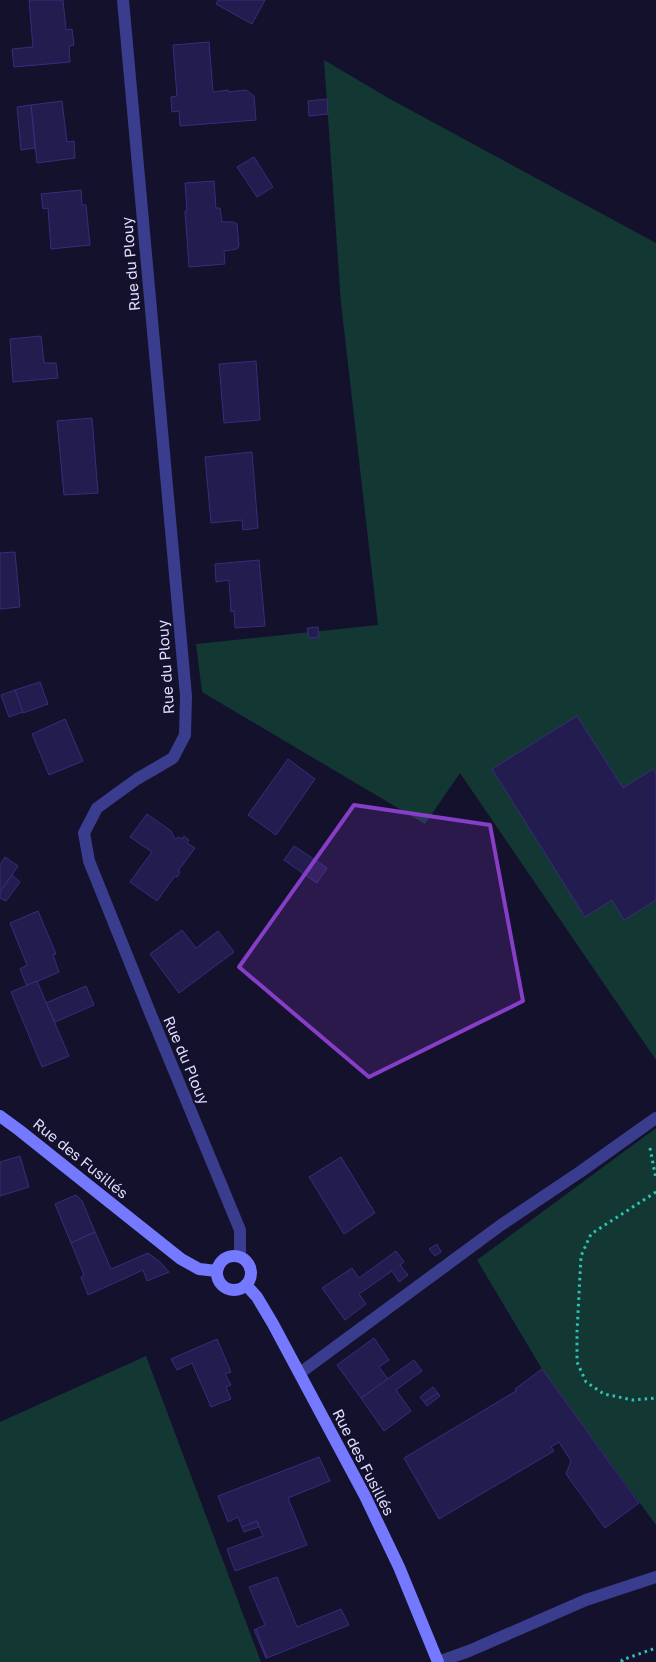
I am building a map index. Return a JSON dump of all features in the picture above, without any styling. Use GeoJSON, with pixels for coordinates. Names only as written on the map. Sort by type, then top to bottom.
{"type":"FeatureCollection","features":[{"type":"Feature","properties":{"kind":"street","name":"Rue du Plouy"},"geometry":{"type":"LineString","coordinates":[[123,0],[186,696],[185,735],[173,758],[137,779],[97,808],[84,832],[89,861],[150,1015],[240,1230],[240,1256]]}},
{"type":"Feature","properties":{"kind":"street","name":"Rue des Fusillés"},"geometry":{"type":"LineString","coordinates":[[0,1116],[181,1259],[199,1268],[217,1271]]}},
{"type":"Feature","properties":{"kind":"street"},"geometry":{"type":"LineString","coordinates":[[300,1373],[501,1225],[656,1118]]}},
{"type":"Feature","properties":{"kind":"street"},"geometry":{"type":"LineString","coordinates":[[240,1256],[247,1261],[251,1269],[250,1277],[246,1285],[240,1288],[233,1290],[226,1288],[221,1284],[218,1277],[217,1271],[220,1263],[225,1258],[240,1256]]}},
{"type":"Feature","properties":{"kind":"street","name":"Rue des Fusillés"},"geometry":{"type":"LineString","coordinates":[[246,1285],[257,1297],[300,1373],[365,1496],[399,1567],[438,1662]]}},
{"type":"Feature","properties":{"kind":"street"},"geometry":{"type":"LineString","coordinates":[[438,1662],[469,1651],[586,1600],[656,1577]]}},
{"type":"Feature","properties":{"kind":"path"},"geometry":{"type":"LineString","coordinates":[[645,1126],[656,1179]]}},
{"type":"Feature","properties":{"kind":"path"},"geometry":{"type":"LineString","coordinates":[[656,1192],[591,1234],[581,1256],[577,1362],[586,1382],[604,1394],[632,1400],[656,1398]]}},
{"type":"Feature","properties":{"kind":"path"},"geometry":{"type":"LineString","coordinates":[[622,1662],[622,1660],[656,1648]]}},
{"type":"Feature","properties":{"kind":"highlighted area"},"geometry":{"type":"Polygon","coordinates":[[[354,805],[490,825],[523,1001],[369,1077],[239,967],[354,805]]]}},
{"type":"Feature","properties":{"kind":"green space"},"geometry":{"type":"Polygon","coordinates":[[[324,60],[390,99],[656,243],[656,1060],[460,773],[425,824],[202,692],[196,644],[378,625],[341,303],[324,60]]]}},
{"type":"Feature","properties":{"kind":"green space"},"geometry":{"type":"Polygon","coordinates":[[[656,1128],[656,1525],[542,1369],[477,1260],[656,1128]]]}},
{"type":"Feature","properties":{"kind":"green space"},"geometry":{"type":"Polygon","coordinates":[[[146,1356],[261,1662],[0,1662],[0,1422],[146,1356]]]}},
{"type":"Feature","properties":{"kind":"building"},"geometry":{"type":"Polygon","coordinates":[[[29,0],[63,0],[66,30],[72,29],[74,45],[69,46],[70,62],[14,67],[12,49],[33,47],[29,0]]]}},
{"type":"Feature","properties":{"kind":"building"},"geometry":{"type":"Polygon","coordinates":[[[218,0],[265,0],[252,24],[216,4],[218,0]]]}},
{"type":"Feature","properties":{"kind":"building"},"geometry":{"type":"Polygon","coordinates":[[[209,42],[213,92],[246,90],[254,96],[256,120],[180,126],[179,111],[172,112],[171,97],[177,96],[173,45],[209,42]]]}},
{"type":"Feature","properties":{"kind":"building"},"geometry":{"type":"Polygon","coordinates":[[[327,99],[328,114],[309,116],[308,101],[327,99]]]}},
{"type":"Feature","properties":{"kind":"building"},"geometry":{"type":"Polygon","coordinates":[[[62,101],[67,142],[74,141],[75,158],[37,163],[31,105],[62,101]]]}},
{"type":"Feature","properties":{"kind":"building"},"geometry":{"type":"Polygon","coordinates":[[[31,105],[35,148],[21,150],[17,107],[31,105]]]}},
{"type":"Feature","properties":{"kind":"building"},"geometry":{"type":"Polygon","coordinates":[[[254,157],[273,187],[257,197],[237,167],[254,157]]]}},
{"type":"Feature","properties":{"kind":"building"},"geometry":{"type":"Polygon","coordinates":[[[214,181],[216,208],[220,208],[222,222],[234,222],[237,224],[239,246],[237,249],[224,251],[225,264],[189,267],[185,183],[214,181]]]}},
{"type":"Feature","properties":{"kind":"building"},"geometry":{"type":"Polygon","coordinates":[[[81,190],[82,205],[86,205],[90,245],[51,249],[48,208],[43,209],[41,194],[81,190]]]}},
{"type":"Feature","properties":{"kind":"building"},"geometry":{"type":"Polygon","coordinates":[[[41,336],[44,363],[56,363],[58,378],[13,382],[10,339],[41,336]]]}},
{"type":"Feature","properties":{"kind":"building"},"geometry":{"type":"Polygon","coordinates":[[[256,361],[260,420],[224,423],[219,364],[256,361]]]}},
{"type":"Feature","properties":{"kind":"building"},"geometry":{"type":"Polygon","coordinates":[[[92,418],[98,493],[64,495],[57,421],[92,418]]]}},
{"type":"Feature","properties":{"kind":"building"},"geometry":{"type":"Polygon","coordinates":[[[252,452],[258,528],[243,530],[242,520],[211,523],[205,457],[252,452]]]}},
{"type":"Feature","properties":{"kind":"building"},"geometry":{"type":"Polygon","coordinates":[[[15,552],[20,607],[0,609],[0,553],[15,552]]]}},
{"type":"Feature","properties":{"kind":"building"},"geometry":{"type":"Polygon","coordinates":[[[259,560],[265,626],[235,628],[234,611],[231,612],[229,580],[216,582],[215,564],[259,560]]]}},
{"type":"Feature","properties":{"kind":"building"},"geometry":{"type":"Polygon","coordinates":[[[318,627],[319,637],[309,638],[307,628],[318,627]]]}},
{"type":"Feature","properties":{"kind":"building"},"geometry":{"type":"Polygon","coordinates":[[[40,682],[48,704],[23,713],[15,690],[40,682]]]}},
{"type":"Feature","properties":{"kind":"building"},"geometry":{"type":"Polygon","coordinates":[[[15,690],[23,712],[9,717],[1,695],[15,690]]]}},
{"type":"Feature","properties":{"kind":"building"},"geometry":{"type":"Polygon","coordinates":[[[577,716],[623,788],[653,769],[656,774],[656,900],[624,920],[612,900],[585,917],[492,769],[577,716]]]}},
{"type":"Feature","properties":{"kind":"building"},"geometry":{"type":"Polygon","coordinates":[[[65,719],[83,761],[49,775],[32,734],[65,719]]]}},
{"type":"Feature","properties":{"kind":"building"},"geometry":{"type":"Polygon","coordinates":[[[288,759],[315,779],[276,835],[248,815],[288,759]]]}},
{"type":"Feature","properties":{"kind":"building"},"geometry":{"type":"Polygon","coordinates":[[[147,814],[171,831],[175,839],[179,837],[182,839],[184,836],[189,840],[187,843],[195,848],[178,871],[180,872],[177,877],[175,876],[157,901],[130,882],[152,852],[130,837],[147,814]]]}},
{"type":"Feature","properties":{"kind":"building"},"geometry":{"type":"Polygon","coordinates":[[[294,846],[327,868],[317,883],[284,860],[294,846]]]}},
{"type":"Feature","properties":{"kind":"building"},"geometry":{"type":"Polygon","coordinates":[[[5,857],[18,866],[0,892],[0,865],[5,857]]]}},
{"type":"Feature","properties":{"kind":"building"},"geometry":{"type":"Polygon","coordinates":[[[12,875],[20,882],[6,901],[0,898],[0,892],[12,875]]]}},
{"type":"Feature","properties":{"kind":"building"},"geometry":{"type":"Polygon","coordinates":[[[38,911],[56,954],[53,955],[59,972],[27,986],[20,969],[27,965],[10,923],[38,911]]]}},
{"type":"Feature","properties":{"kind":"building"},"geometry":{"type":"Polygon","coordinates":[[[182,930],[196,948],[218,931],[234,952],[179,993],[150,954],[182,930]]]}},
{"type":"Feature","properties":{"kind":"building"},"geometry":{"type":"Polygon","coordinates":[[[37,981],[69,1056],[42,1067],[11,992],[37,981]]]}},
{"type":"Feature","properties":{"kind":"building"},"geometry":{"type":"Polygon","coordinates":[[[86,986],[94,1005],[55,1022],[46,1003],[86,986]]]}},
{"type":"Feature","properties":{"kind":"building"},"geometry":{"type":"Polygon","coordinates":[[[20,1156],[29,1187],[0,1196],[0,1162],[20,1156]]]}},
{"type":"Feature","properties":{"kind":"building"},"geometry":{"type":"Polygon","coordinates":[[[341,1157],[375,1213],[344,1234],[309,1177],[341,1157]]]}},
{"type":"Feature","properties":{"kind":"building"},"geometry":{"type":"Polygon","coordinates":[[[76,1195],[82,1201],[95,1232],[71,1243],[55,1204],[76,1195]]]}},
{"type":"Feature","properties":{"kind":"building"},"geometry":{"type":"Polygon","coordinates":[[[95,1232],[111,1269],[148,1253],[169,1272],[147,1281],[143,1270],[88,1295],[81,1277],[84,1275],[71,1243],[95,1232]]]}},
{"type":"Feature","properties":{"kind":"building"},"geometry":{"type":"Polygon","coordinates":[[[437,1244],[441,1252],[435,1256],[429,1249],[437,1244]]]}},
{"type":"Feature","properties":{"kind":"building"},"geometry":{"type":"Polygon","coordinates":[[[396,1251],[404,1262],[400,1265],[408,1275],[399,1282],[392,1271],[359,1294],[366,1304],[345,1320],[322,1288],[352,1268],[359,1278],[396,1251]]]}},
{"type":"Feature","properties":{"kind":"building"},"geometry":{"type":"Polygon","coordinates":[[[374,1338],[389,1360],[379,1367],[388,1379],[361,1398],[337,1365],[374,1338]]]}},
{"type":"Feature","properties":{"kind":"building"},"geometry":{"type":"Polygon","coordinates":[[[217,1339],[231,1372],[225,1374],[231,1385],[226,1387],[231,1399],[211,1407],[192,1363],[177,1370],[171,1359],[217,1339]]]}},
{"type":"Feature","properties":{"kind":"building"},"geometry":{"type":"Polygon","coordinates":[[[414,1360],[422,1371],[396,1390],[411,1411],[384,1431],[361,1398],[414,1360]]]}},
{"type":"Feature","properties":{"kind":"building"},"geometry":{"type":"Polygon","coordinates":[[[542,1369],[639,1503],[605,1528],[566,1474],[571,1461],[559,1442],[551,1447],[554,1451],[439,1519],[404,1458],[516,1391],[515,1389],[542,1369]]]}},
{"type":"Feature","properties":{"kind":"building"},"geometry":{"type":"Polygon","coordinates":[[[433,1387],[438,1393],[424,1402],[420,1397],[433,1387]]]}},
{"type":"Feature","properties":{"kind":"building"},"geometry":{"type":"Polygon","coordinates":[[[438,1393],[440,1396],[427,1406],[424,1402],[438,1393]]]}},
{"type":"Feature","properties":{"kind":"building"},"geometry":{"type":"Polygon","coordinates":[[[319,1457],[330,1481],[288,1498],[307,1545],[235,1571],[227,1549],[263,1536],[257,1521],[242,1527],[238,1517],[228,1522],[218,1496],[319,1457]]]}},
{"type":"Feature","properties":{"kind":"building"},"geometry":{"type":"Polygon","coordinates":[[[257,1521],[259,1527],[244,1532],[242,1527],[257,1521]]]}},
{"type":"Feature","properties":{"kind":"building"},"geometry":{"type":"Polygon","coordinates":[[[277,1577],[297,1627],[341,1609],[349,1625],[267,1658],[256,1629],[265,1625],[249,1587],[277,1577]]]}},
{"type":"Feature","properties":{"kind":"building"},"geometry":{"type":"Polygon","coordinates":[[[256,1629],[267,1658],[254,1630],[256,1629]]]}}]}
